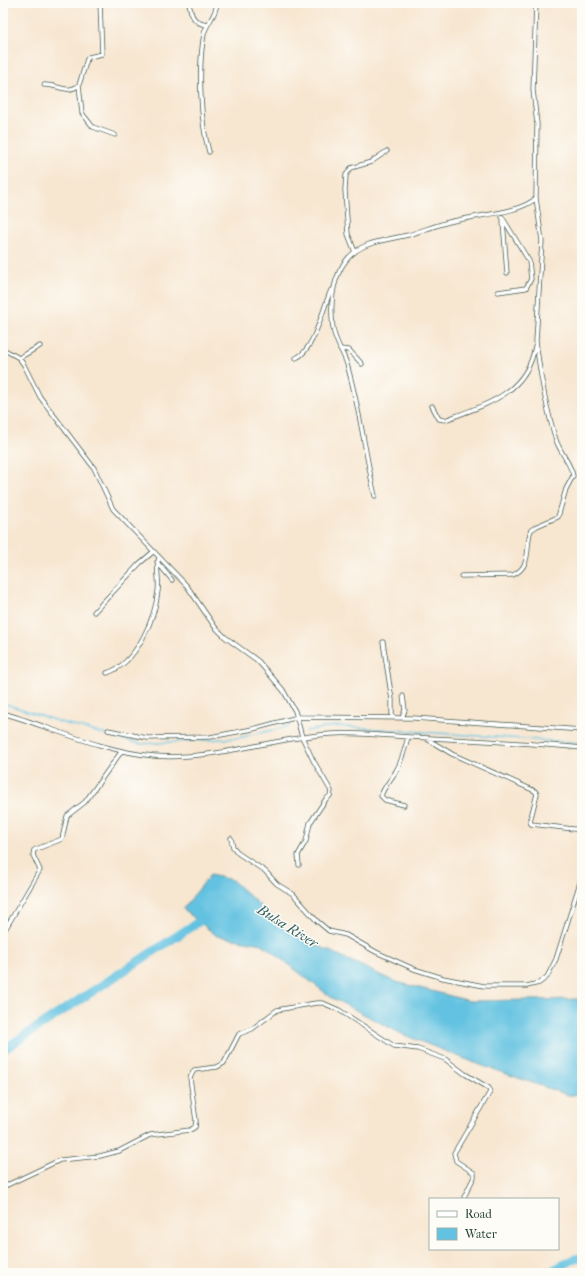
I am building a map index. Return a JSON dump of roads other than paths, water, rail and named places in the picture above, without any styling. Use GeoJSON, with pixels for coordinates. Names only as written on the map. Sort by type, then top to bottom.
{"type":"FeatureCollection","features":[{"type":"Feature","properties":{"kind":"street"},"geometry":{"type":"LineString","coordinates":[[100,3],[102,54],[89,57],[87,59],[79,85],[82,98],[81,110],[89,124],[96,129],[116,135]]}},
{"type":"Feature","properties":{"kind":"street"},"geometry":{"type":"LineString","coordinates":[[188,3],[194,20],[207,26]]}},
{"type":"Feature","properties":{"kind":"street"},"geometry":{"type":"LineString","coordinates":[[209,152],[204,126],[202,97],[203,46],[207,26],[215,15],[217,3]]}},
{"type":"Feature","properties":{"kind":"street"},"geometry":{"type":"LineString","coordinates":[[432,406],[439,419],[445,420],[501,397],[522,378],[533,357],[536,341],[542,241],[536,198],[537,124],[532,90],[536,3]]}},
{"type":"Feature","properties":{"kind":"street"},"geometry":{"type":"LineString","coordinates":[[44,84],[53,85],[64,90],[75,88],[79,85]]}},
{"type":"Feature","properties":{"kind":"street"},"geometry":{"type":"LineString","coordinates":[[355,252],[348,234],[345,190],[347,170],[371,162],[387,152]]}},
{"type":"Feature","properties":{"kind":"street"},"geometry":{"type":"LineString","coordinates":[[296,358],[305,353],[315,334],[342,267],[355,252],[367,245],[441,224],[500,212],[524,205],[536,198]]}},
{"type":"Feature","properties":{"kind":"street"},"geometry":{"type":"LineString","coordinates":[[498,292],[526,288],[531,279],[529,261],[520,250],[500,212]]}},
{"type":"Feature","properties":{"kind":"street"},"geometry":{"type":"LineString","coordinates":[[502,217],[507,273]]}},
{"type":"Feature","properties":{"kind":"street"},"geometry":{"type":"LineString","coordinates":[[333,287],[333,328],[350,375],[375,496]]}},
{"type":"Feature","properties":{"kind":"street"},"geometry":{"type":"LineString","coordinates":[[461,576],[492,574],[513,575],[516,573],[526,560],[531,530],[558,517],[566,490],[572,478],[572,472],[562,454],[554,432],[544,392],[536,341]]}},
{"type":"Feature","properties":{"kind":"street"},"geometry":{"type":"LineString","coordinates":[[19,358],[40,346]]}},
{"type":"Feature","properties":{"kind":"street"},"geometry":{"type":"LineString","coordinates":[[3,348],[19,358],[24,365],[40,397],[94,468],[113,509],[187,586],[215,628],[268,671],[286,694],[298,718],[302,737],[315,764],[331,791],[330,796],[310,823],[306,841],[298,855],[299,865]]}},
{"type":"Feature","properties":{"kind":"street"},"geometry":{"type":"LineString","coordinates":[[340,349],[349,350],[362,364]]}},
{"type":"Feature","properties":{"kind":"street"},"geometry":{"type":"LineString","coordinates":[[94,612],[140,563],[153,552]]}},
{"type":"Feature","properties":{"kind":"street"},"geometry":{"type":"LineString","coordinates":[[107,673],[122,665],[138,647],[143,637],[158,591],[157,562],[159,557]]}},
{"type":"Feature","properties":{"kind":"street"},"geometry":{"type":"LineString","coordinates":[[157,562],[172,580]]}},
{"type":"Feature","properties":{"kind":"street"},"geometry":{"type":"LineString","coordinates":[[383,642],[392,700],[392,718]]}},
{"type":"Feature","properties":{"kind":"street"},"geometry":{"type":"LineString","coordinates":[[402,718],[405,710],[403,696]]}},
{"type":"Feature","properties":{"kind":"street"},"geometry":{"type":"LineString","coordinates":[[3,713],[121,752],[155,756],[202,756],[302,737],[351,733],[541,743],[582,748]]}},
{"type":"Feature","properties":{"kind":"street"},"geometry":{"type":"LineString","coordinates":[[108,730],[147,738],[210,737],[253,729],[298,718],[402,718],[582,730]]}},
{"type":"Feature","properties":{"kind":"street"},"geometry":{"type":"LineString","coordinates":[[404,805],[384,800],[381,796],[383,789],[400,764],[408,737]]}},
{"type":"Feature","properties":{"kind":"street"},"geometry":{"type":"LineString","coordinates":[[426,738],[452,754],[535,791],[537,794],[530,821],[531,824],[582,830]]}},
{"type":"Feature","properties":{"kind":"street"},"geometry":{"type":"LineString","coordinates":[[3,933],[40,870],[33,855],[34,850],[62,839],[66,816],[85,802],[121,752]]}},
{"type":"Feature","properties":{"kind":"street"},"geometry":{"type":"LineString","coordinates":[[581,782],[582,773]]}},
{"type":"Feature","properties":{"kind":"street"},"geometry":{"type":"LineString","coordinates":[[230,838],[233,847],[239,854],[265,871],[277,884],[293,894],[317,921],[329,931],[346,935],[376,952],[414,969],[442,978],[484,986],[527,986],[539,983],[547,978],[556,959],[582,878]]}},
{"type":"Feature","properties":{"kind":"street"},"geometry":{"type":"LineString","coordinates":[[3,1187],[60,1160],[100,1156],[119,1151],[150,1135],[173,1133],[192,1129],[195,1127],[196,1121],[190,1078],[194,1070],[217,1067],[224,1063],[239,1034],[252,1029],[277,1010],[323,1003],[339,1010],[394,1046],[418,1049],[446,1059],[465,1074],[489,1088],[490,1092],[454,1153],[456,1161],[474,1173],[474,1177],[464,1197]]}},
{"type":"Feature","properties":{"kind":"water"},"geometry":{"type":"Polygon","coordinates":[[[210,875],[232,880],[289,932],[393,981],[470,1001],[582,999],[582,1095],[568,1095],[483,1066],[404,1035],[332,998],[262,944],[217,936],[183,909],[210,875]]]}},
{"type":"Feature","properties":{"kind":"waterway"},"geometry":{"type":"LineString","coordinates":[[3,703],[60,722],[140,744],[238,738],[290,726]]}},
{"type":"Feature","properties":{"kind":"waterway"},"geometry":{"type":"LineString","coordinates":[[306,731],[334,726],[582,743]]}},
{"type":"Feature","properties":{"kind":"waterway","name":"Bulsa River"},"geometry":{"type":"LineString","coordinates":[[3,1050],[209,915]]}},
{"type":"Feature","properties":{"kind":"waterway"},"geometry":{"type":"LineString","coordinates":[[548,1273],[572,1260],[582,1257]]}}]}
